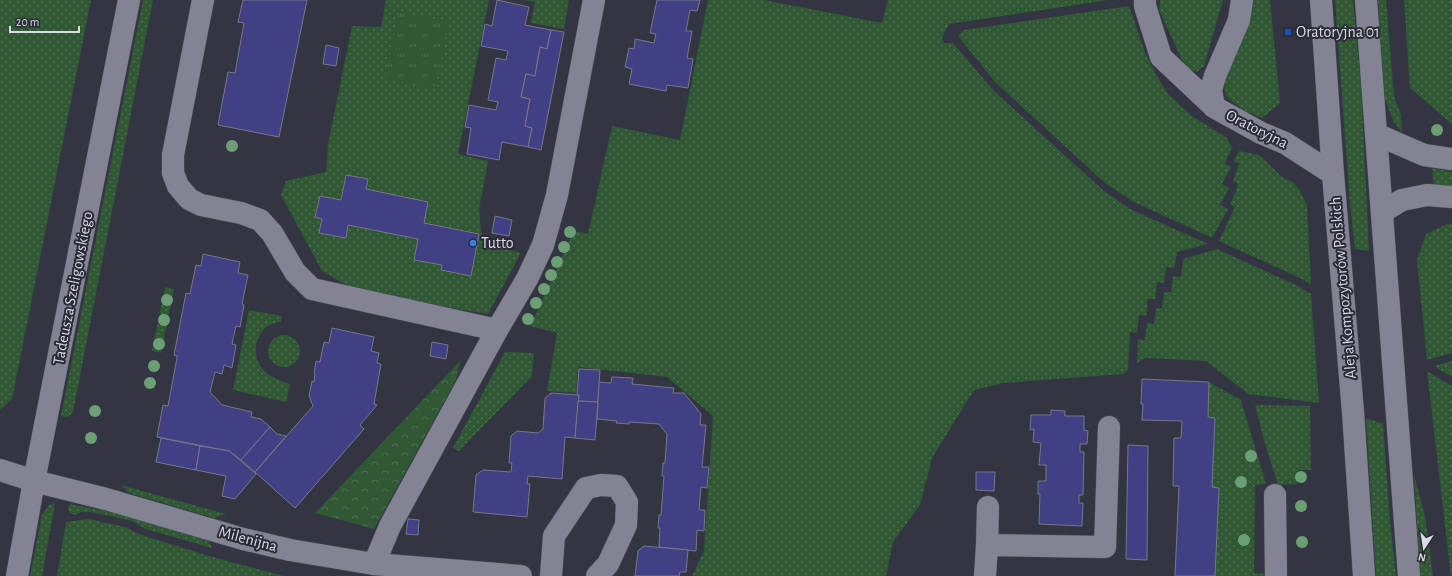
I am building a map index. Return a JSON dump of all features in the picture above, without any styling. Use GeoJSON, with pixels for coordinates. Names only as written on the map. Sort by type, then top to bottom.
{"type":"FeatureCollection","features":[{"type":"Feature","properties":{"kind":"street","name":"Tadeusza Szeligowskiego"},"geometry":{"type":"LineString","coordinates":[[17,576],[34,482],[129,0]]}},
{"type":"Feature","properties":{"kind":"street"},"geometry":{"type":"LineString","coordinates":[[202,0],[173,155],[173,173],[178,186],[188,199],[201,205],[241,212],[260,220],[272,233],[295,272],[312,289],[496,330]]}},
{"type":"Feature","properties":{"kind":"street"},"geometry":{"type":"LineString","coordinates":[[374,564],[390,526],[496,330],[526,279],[543,244],[557,195],[594,0]]}},
{"type":"Feature","properties":{"kind":"street"},"geometry":{"type":"LineString","coordinates":[[1145,0],[1145,6],[1161,57],[1214,107]]}},
{"type":"Feature","properties":{"kind":"street","name":"Oratoryjna"},"geometry":{"type":"LineString","coordinates":[[1242,0],[1239,20],[1215,76],[1211,90],[1214,107],[1261,133],[1285,143],[1333,174]]}},
{"type":"Feature","properties":{"kind":"street","name":"Aleja Kompozytorów Polskich"},"geometry":{"type":"LineString","coordinates":[[1321,0],[1333,174],[1353,412],[1364,576]]}},
{"type":"Feature","properties":{"kind":"street"},"geometry":{"type":"LineString","coordinates":[[1366,0],[1409,576]]}},
{"type":"Feature","properties":{"kind":"street"},"geometry":{"type":"LineString","coordinates":[[1376,134],[1424,155],[1452,159]]}},
{"type":"Feature","properties":{"kind":"street"},"geometry":{"type":"LineString","coordinates":[[1382,212],[1402,200],[1427,195],[1452,197]]}},
{"type":"Feature","properties":{"kind":"street"},"geometry":{"type":"LineString","coordinates":[[987,545],[1105,547],[1109,428]]}},
{"type":"Feature","properties":{"kind":"street","name":"Milenijna"},"geometry":{"type":"LineString","coordinates":[[0,470],[34,482],[106,499],[243,539],[290,550],[374,564],[461,574],[522,576]]}},
{"type":"Feature","properties":{"kind":"street"},"geometry":{"type":"LineString","coordinates":[[551,576],[554,536],[586,488],[601,485],[617,486],[628,502],[626,525],[608,564],[597,576]]}},
{"type":"Feature","properties":{"kind":"street"},"geometry":{"type":"LineString","coordinates":[[1275,495],[1276,576]]}},
{"type":"Feature","properties":{"kind":"street"},"geometry":{"type":"LineString","coordinates":[[986,571],[988,507]]}},
{"type":"Feature","properties":{"kind":"green space"},"geometry":{"type":"Polygon","coordinates":[[[0,0],[91,0],[12,399],[0,410],[0,0]]]}},
{"type":"Feature","properties":{"kind":"green space"},"geometry":{"type":"Polygon","coordinates":[[[143,0],[153,0],[73,412],[68,417],[61,416],[143,0]]]}},
{"type":"Feature","properties":{"kind":"green space"},"geometry":{"type":"Polygon","coordinates":[[[386,0],[489,0],[458,154],[488,161],[479,209],[481,231],[484,243],[521,253],[488,314],[429,304],[348,286],[322,271],[281,195],[286,181],[326,172],[328,144],[352,26],[381,27],[386,0]]]}},
{"type":"Feature","properties":{"kind":"green space"},"geometry":{"type":"Polygon","coordinates":[[[524,0],[569,0],[564,29],[531,23],[535,2],[524,0]]]}},
{"type":"Feature","properties":{"kind":"green space"},"geometry":{"type":"Polygon","coordinates":[[[708,0],[764,0],[882,23],[888,0],[1108,0],[949,24],[942,38],[944,43],[953,43],[993,90],[1104,191],[1130,209],[1208,244],[1177,252],[1174,268],[1166,267],[1164,283],[1157,282],[1155,299],[1148,299],[1146,316],[1139,315],[1137,333],[1130,332],[1128,370],[1123,374],[1003,383],[974,390],[932,458],[920,505],[893,542],[886,576],[692,576],[704,551],[713,416],[667,377],[578,367],[576,393],[547,391],[557,333],[530,326],[574,231],[588,234],[612,126],[680,140],[708,0]]]}},
{"type":"Feature","properties":{"kind":"green space"},"geometry":{"type":"Polygon","coordinates":[[[1160,0],[1223,0],[1204,66],[1197,72],[1189,69],[1182,60],[1159,10],[1160,0]]]}},
{"type":"Feature","properties":{"kind":"green space"},"geometry":{"type":"Polygon","coordinates":[[[1250,0],[1270,0],[1280,103],[1262,118],[1244,111],[1226,96],[1223,79],[1250,0]]]}},
{"type":"Feature","properties":{"kind":"green space"},"geometry":{"type":"Polygon","coordinates":[[[1335,0],[1353,0],[1361,85],[1369,251],[1355,249],[1350,204],[1335,0]]]}},
{"type":"Feature","properties":{"kind":"green space"},"geometry":{"type":"Polygon","coordinates":[[[1378,0],[1386,0],[1394,97],[1401,115],[1402,132],[1394,122],[1385,100],[1378,0]]]}},
{"type":"Feature","properties":{"kind":"green space"},"geometry":{"type":"Polygon","coordinates":[[[1404,0],[1452,0],[1452,124],[1410,88],[1404,0]]]}},
{"type":"Feature","properties":{"kind":"green space"},"geometry":{"type":"Polygon","coordinates":[[[1129,6],[1145,53],[1168,94],[1193,117],[1226,137],[1232,147],[1225,164],[1231,167],[1222,184],[1229,188],[1220,205],[1228,209],[1212,238],[1134,202],[1105,183],[995,82],[958,36],[964,30],[1129,6]]]}},
{"type":"Feature","properties":{"kind":"green space"},"geometry":{"type":"Polygon","coordinates":[[[399,12],[449,22],[435,89],[385,78],[399,12]]]}},
{"type":"Feature","properties":{"kind":"green space"},"geometry":{"type":"Polygon","coordinates":[[[1239,151],[1259,155],[1283,178],[1293,182],[1300,191],[1307,205],[1311,285],[1302,279],[1219,241],[1235,207],[1230,204],[1238,184],[1233,181],[1239,164],[1234,161],[1239,151]]]}},
{"type":"Feature","properties":{"kind":"green space"},"geometry":{"type":"Polygon","coordinates":[[[1432,168],[1452,172],[1452,189],[1434,186],[1432,168]]]}},
{"type":"Feature","properties":{"kind":"green space"},"geometry":{"type":"Polygon","coordinates":[[[1447,224],[1452,225],[1452,353],[1427,360],[1417,260],[1426,234],[1447,224]]]}},
{"type":"Feature","properties":{"kind":"green space"},"geometry":{"type":"Polygon","coordinates":[[[1217,249],[1298,286],[1311,294],[1319,403],[1248,394],[1206,361],[1145,358],[1137,363],[1138,339],[1145,340],[1147,323],[1154,324],[1156,308],[1162,308],[1164,292],[1171,292],[1173,276],[1181,277],[1183,259],[1217,249]]]}},
{"type":"Feature","properties":{"kind":"green space"},"geometry":{"type":"Polygon","coordinates":[[[165,287],[174,289],[161,353],[152,351],[165,287]]]}},
{"type":"Feature","properties":{"kind":"green space"},"geometry":{"type":"Polygon","coordinates":[[[249,310],[282,316],[281,322],[273,323],[262,332],[258,338],[256,353],[261,367],[267,373],[274,378],[290,384],[286,402],[233,390],[249,310]]]}},
{"type":"Feature","properties":{"kind":"green space"},"geometry":{"type":"Polygon","coordinates":[[[284,335],[295,340],[300,351],[295,362],[284,367],[273,362],[268,351],[273,340],[284,335]]]}},
{"type":"Feature","properties":{"kind":"green space"},"geometry":{"type":"Polygon","coordinates":[[[505,352],[534,353],[532,376],[459,451],[453,448],[505,352]]]}},
{"type":"Feature","properties":{"kind":"green space"},"geometry":{"type":"Polygon","coordinates":[[[460,361],[456,380],[374,529],[315,513],[460,361]]]}},
{"type":"Feature","properties":{"kind":"green space"},"geometry":{"type":"Polygon","coordinates":[[[1452,361],[1452,377],[1434,366],[1452,361]]]}},
{"type":"Feature","properties":{"kind":"green space"},"geometry":{"type":"Polygon","coordinates":[[[1427,371],[1452,386],[1452,576],[1451,576],[1427,371]]]}},
{"type":"Feature","properties":{"kind":"green space"},"geometry":{"type":"Polygon","coordinates":[[[1209,382],[1241,400],[1266,484],[1255,485],[1254,573],[1267,574],[1266,576],[1215,576],[1219,488],[1212,487],[1214,418],[1208,417],[1209,382]]]}},
{"type":"Feature","properties":{"kind":"green space"},"geometry":{"type":"Polygon","coordinates":[[[1255,405],[1310,406],[1311,470],[1298,470],[1297,484],[1278,485],[1255,405]]]}},
{"type":"Feature","properties":{"kind":"green space"},"geometry":{"type":"Polygon","coordinates":[[[1366,418],[1383,424],[1390,521],[1396,576],[1376,576],[1366,418]]]}},
{"type":"Feature","properties":{"kind":"green space"},"geometry":{"type":"Polygon","coordinates":[[[1414,475],[1425,516],[1433,576],[1420,576],[1414,475]]]}},
{"type":"Feature","properties":{"kind":"green space"},"geometry":{"type":"Polygon","coordinates":[[[121,485],[226,514],[214,518],[129,493],[121,485]]]}},
{"type":"Feature","properties":{"kind":"green space"},"geometry":{"type":"Polygon","coordinates":[[[55,503],[42,576],[30,576],[42,515],[49,505],[55,503]]]}},
{"type":"Feature","properties":{"kind":"green space"},"geometry":{"type":"Polygon","coordinates":[[[70,504],[120,514],[207,539],[212,548],[146,529],[132,521],[91,512],[81,512],[76,515],[70,513],[68,509],[70,504]]]}},
{"type":"Feature","properties":{"kind":"green space"},"geometry":{"type":"Polygon","coordinates":[[[89,519],[125,527],[148,537],[209,556],[284,576],[57,576],[66,522],[89,519]]]}},
{"type":"Feature","properties":{"kind":"building"},"geometry":{"type":"Polygon","coordinates":[[[243,0],[307,0],[279,137],[218,125],[228,72],[235,73],[244,23],[238,22],[243,0]]]}},
{"type":"Feature","properties":{"kind":"building"},"geometry":{"type":"Polygon","coordinates":[[[497,0],[529,7],[525,25],[551,30],[547,49],[540,47],[535,76],[526,74],[521,97],[530,99],[525,126],[532,128],[528,147],[502,142],[499,160],[467,154],[471,128],[465,127],[469,105],[496,110],[498,102],[488,100],[496,58],[506,60],[508,51],[481,46],[485,24],[492,26],[497,0]]]}},
{"type":"Feature","properties":{"kind":"building"},"geometry":{"type":"Polygon","coordinates":[[[657,0],[700,0],[697,11],[690,10],[686,31],[692,31],[687,58],[693,59],[688,88],[667,85],[666,91],[629,84],[632,69],[625,67],[629,48],[634,49],[635,39],[654,43],[656,34],[650,33],[657,0]]]}},
{"type":"Feature","properties":{"kind":"building"},"geometry":{"type":"Polygon","coordinates":[[[551,30],[564,32],[541,150],[528,147],[532,128],[525,126],[530,99],[521,97],[526,74],[535,76],[540,47],[547,49],[551,30]]]}},
{"type":"Feature","properties":{"kind":"building"},"geometry":{"type":"Polygon","coordinates":[[[326,45],[339,48],[336,66],[323,64],[326,45]]]}},
{"type":"Feature","properties":{"kind":"building"},"geometry":{"type":"Polygon","coordinates":[[[346,175],[368,179],[366,189],[428,202],[424,223],[479,234],[471,276],[441,270],[442,265],[414,260],[418,239],[348,225],[346,238],[319,233],[322,219],[315,217],[320,196],[341,200],[346,175]]]}},
{"type":"Feature","properties":{"kind":"building"},"geometry":{"type":"Polygon","coordinates":[[[495,216],[512,220],[509,236],[492,233],[495,216]]]}},
{"type":"Feature","properties":{"kind":"building"},"geometry":{"type":"Polygon","coordinates":[[[203,254],[240,262],[238,273],[248,275],[242,304],[244,305],[240,327],[236,326],[232,344],[236,345],[232,368],[224,365],[222,374],[215,372],[210,392],[222,405],[252,412],[251,417],[261,419],[270,427],[241,460],[229,451],[157,437],[163,405],[168,406],[177,358],[177,356],[174,355],[186,293],[190,294],[196,265],[201,266],[203,254]]]}},
{"type":"Feature","properties":{"kind":"building"},"geometry":{"type":"Polygon","coordinates":[[[332,328],[374,337],[371,351],[379,353],[377,363],[381,364],[374,404],[377,405],[360,425],[364,429],[295,508],[255,472],[313,406],[309,396],[312,381],[314,382],[316,361],[320,362],[324,342],[329,343],[332,328]]]}},
{"type":"Feature","properties":{"kind":"building"},"geometry":{"type":"Polygon","coordinates":[[[432,342],[448,345],[446,359],[430,356],[432,342]]]}},
{"type":"Feature","properties":{"kind":"building"},"geometry":{"type":"Polygon","coordinates":[[[579,369],[600,370],[598,402],[578,401],[579,369]]]}},
{"type":"Feature","properties":{"kind":"building"},"geometry":{"type":"Polygon","coordinates":[[[612,377],[633,378],[632,384],[674,388],[673,393],[684,393],[701,414],[700,425],[706,425],[702,467],[709,467],[707,488],[701,487],[699,510],[705,510],[704,531],[697,530],[696,551],[659,547],[660,528],[658,528],[659,515],[661,515],[664,476],[662,476],[663,463],[665,463],[667,434],[659,424],[629,422],[629,424],[616,423],[617,421],[597,419],[599,382],[611,383],[612,377]]]}},
{"type":"Feature","properties":{"kind":"building"},"geometry":{"type":"Polygon","coordinates":[[[1142,379],[1209,382],[1208,417],[1215,418],[1212,487],[1219,488],[1215,576],[1175,576],[1179,486],[1173,486],[1174,438],[1181,438],[1182,421],[1142,420],[1142,379]]]}},
{"type":"Feature","properties":{"kind":"building"},"geometry":{"type":"Polygon","coordinates":[[[551,393],[579,395],[575,438],[565,437],[562,479],[528,476],[527,484],[530,484],[527,517],[473,512],[476,475],[483,470],[511,472],[512,463],[509,463],[511,436],[517,431],[538,433],[543,429],[545,398],[551,393]]]}},
{"type":"Feature","properties":{"kind":"building"},"geometry":{"type":"Polygon","coordinates":[[[578,401],[598,402],[595,440],[575,438],[578,401]]]}},
{"type":"Feature","properties":{"kind":"building"},"geometry":{"type":"Polygon","coordinates":[[[1051,410],[1065,411],[1065,416],[1084,416],[1084,430],[1088,431],[1087,444],[1080,444],[1080,452],[1084,452],[1083,495],[1079,495],[1079,503],[1083,503],[1082,526],[1039,524],[1040,494],[1038,494],[1038,481],[1046,481],[1046,465],[1039,465],[1041,443],[1033,442],[1034,429],[1030,430],[1031,415],[1051,415],[1051,410]]]}},
{"type":"Feature","properties":{"kind":"building"},"geometry":{"type":"Polygon","coordinates":[[[270,427],[277,434],[286,436],[255,472],[241,460],[270,427]]]}},
{"type":"Feature","properties":{"kind":"building"},"geometry":{"type":"Polygon","coordinates":[[[161,438],[200,446],[196,470],[156,462],[161,438]]]}},
{"type":"Feature","properties":{"kind":"building"},"geometry":{"type":"Polygon","coordinates":[[[1128,445],[1148,446],[1147,560],[1126,559],[1128,445]]]}},
{"type":"Feature","properties":{"kind":"building"},"geometry":{"type":"Polygon","coordinates":[[[200,446],[229,451],[256,474],[235,499],[222,496],[226,476],[196,470],[200,446]]]}},
{"type":"Feature","properties":{"kind":"building"},"geometry":{"type":"Polygon","coordinates":[[[976,472],[995,472],[994,491],[976,490],[976,472]]]}},
{"type":"Feature","properties":{"kind":"building"},"geometry":{"type":"Polygon","coordinates":[[[408,519],[419,520],[418,535],[406,534],[408,519]]]}},
{"type":"Feature","properties":{"kind":"building"},"geometry":{"type":"Polygon","coordinates":[[[644,546],[688,550],[686,572],[680,572],[679,576],[635,576],[638,551],[644,546]]]}},
{"type":"Feature","properties":{"kind":"place","name":"Oratoryjna 01"},"geometry":{"type":"Point","coordinates":[1288,32]}},
{"type":"Feature","properties":{"kind":"place","name":"Tutto"},"geometry":{"type":"Point","coordinates":[473,243]}}]}
